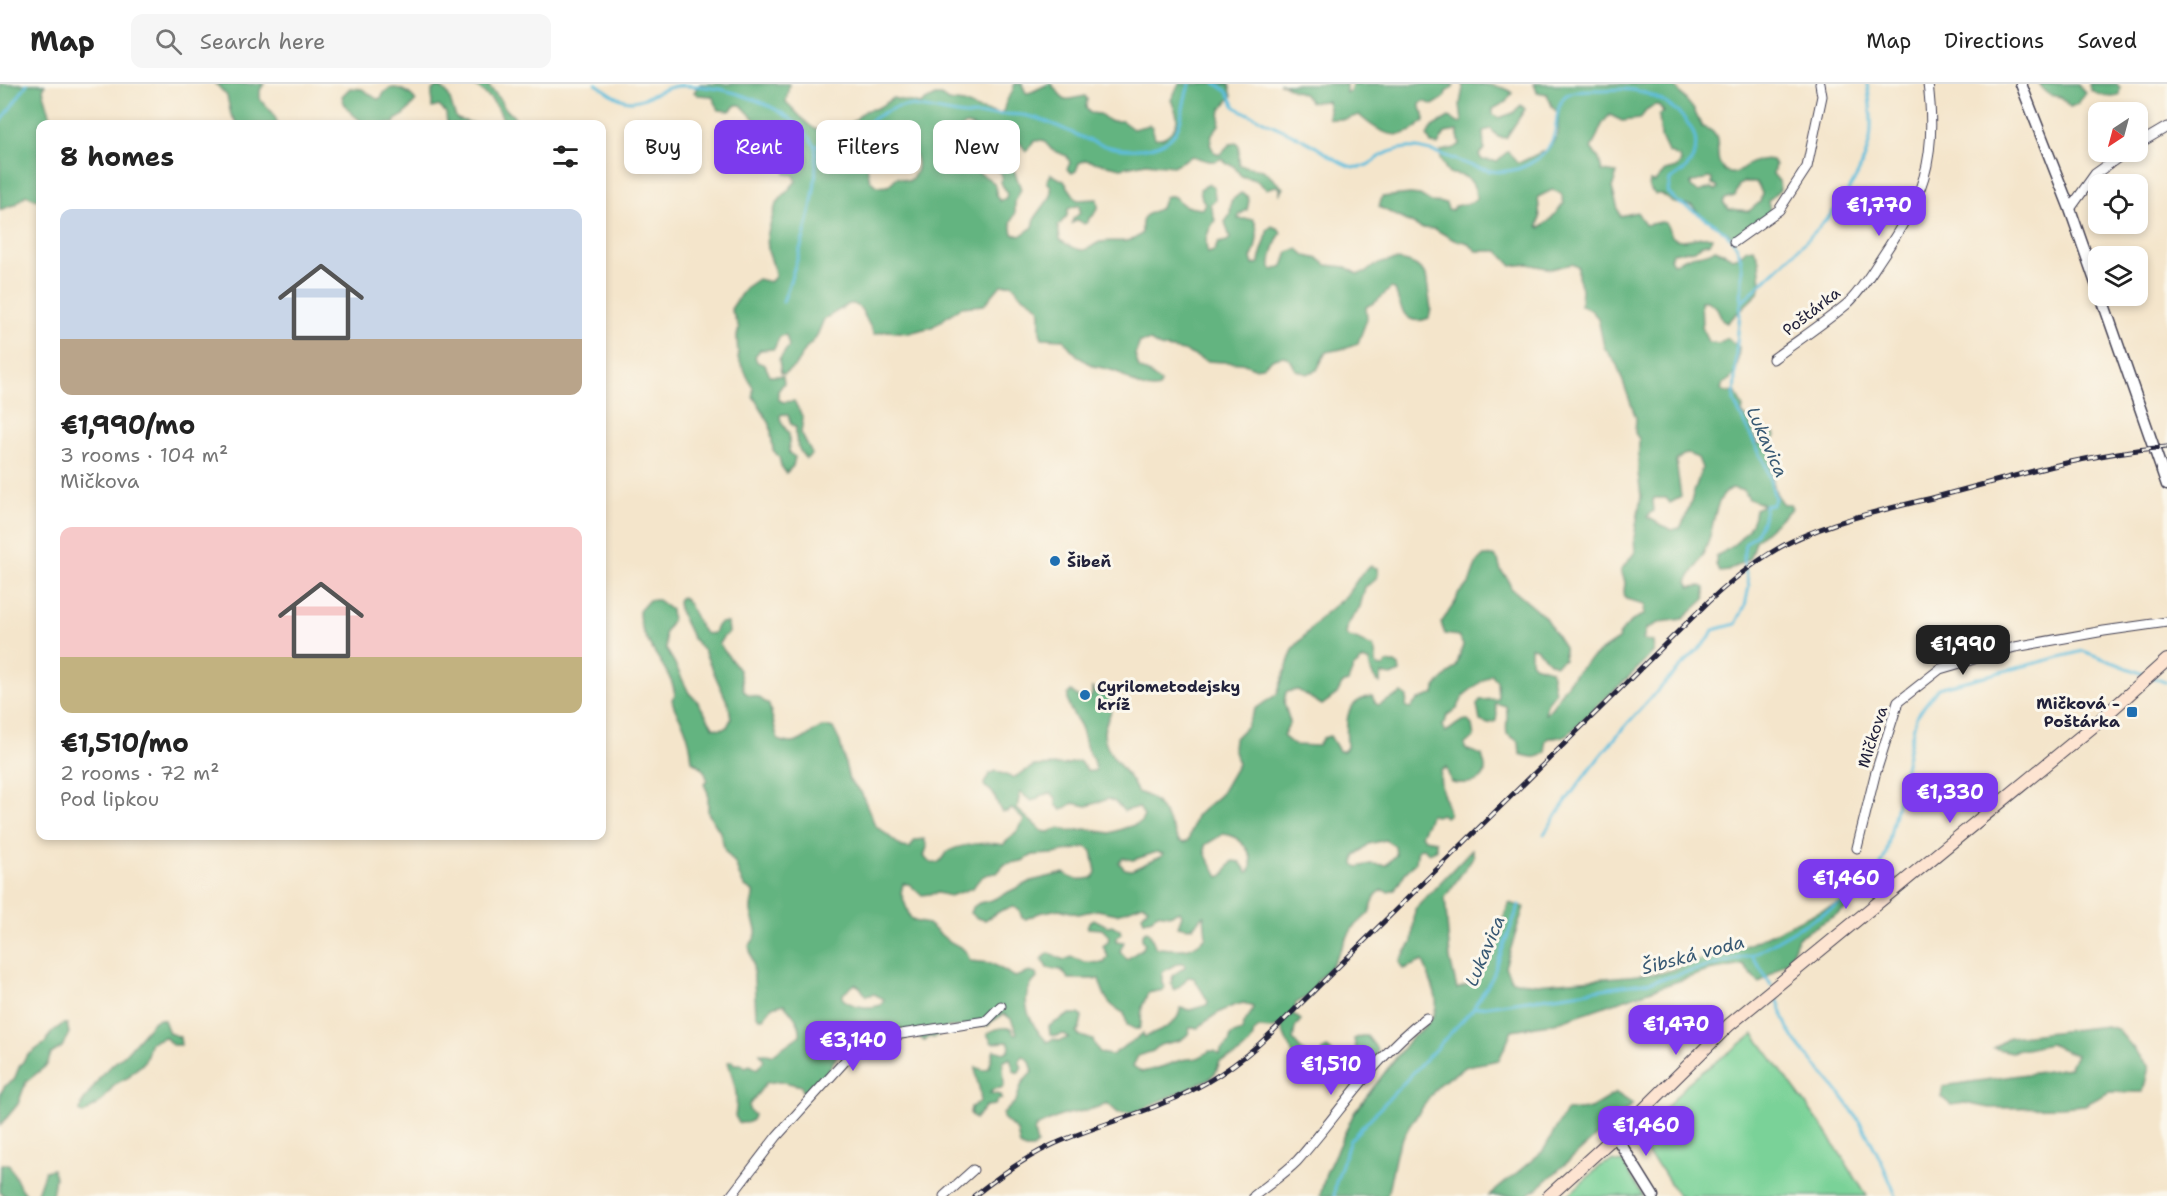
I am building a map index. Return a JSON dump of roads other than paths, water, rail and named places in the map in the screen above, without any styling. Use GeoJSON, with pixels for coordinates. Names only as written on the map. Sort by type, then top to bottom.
{"type":"FeatureCollection","features":[{"type":"Feature","properties":{"kind":"main road"},"geometry":{"type":"LineString","coordinates":[[1549,1196],[1729,1025],[2097,724],[2167,660]]}},
{"type":"Feature","properties":{"kind":"street"},"geometry":{"type":"LineString","coordinates":[[1734,242],[1779,210],[1807,166],[1822,96],[1820,84]]}},
{"type":"Feature","properties":{"kind":"street","name":"Poštárka"},"geometry":{"type":"LineString","coordinates":[[1773,359],[1848,303],[1896,236],[1921,188],[1928,166],[1932,130],[1928,84]]}},
{"type":"Feature","properties":{"kind":"street"},"geometry":{"type":"LineString","coordinates":[[2021,84],[2088,260]]}},
{"type":"Feature","properties":{"kind":"street"},"geometry":{"type":"LineString","coordinates":[[2148,138],[2167,127]]}},
{"type":"Feature","properties":{"kind":"street"},"geometry":{"type":"LineString","coordinates":[[2070,209],[2095,174],[2112,162]]}},
{"type":"Feature","properties":{"kind":"street"},"geometry":{"type":"LineString","coordinates":[[2104,306],[2167,486]]}},
{"type":"Feature","properties":{"kind":"street","name":"Mičkova"},"geometry":{"type":"LineString","coordinates":[[1857,848],[1875,775],[1898,702],[1940,669],[2015,647],[2167,622]]}},
{"type":"Feature","properties":{"kind":"street"},"geometry":{"type":"LineString","coordinates":[[730,1196],[777,1136],[854,1051],[888,1036],[986,1021],[1001,1006]]}},
{"type":"Feature","properties":{"kind":"street"},"geometry":{"type":"LineString","coordinates":[[1254,1196],[1282,1175],[1297,1160],[1391,1047],[1426,1018]]}},
{"type":"Feature","properties":{"kind":"street"},"geometry":{"type":"LineString","coordinates":[[1615,1135],[1653,1196]]}},
{"type":"Feature","properties":{"kind":"street"},"geometry":{"type":"LineString","coordinates":[[944,1196],[973,1170]]}},
{"type":"Feature","properties":{"kind":"waterway"},"geometry":{"type":"LineString","coordinates":[[0,123],[27,84]]}},
{"type":"Feature","properties":{"kind":"waterway"},"geometry":{"type":"LineString","coordinates":[[596,84],[617,97],[631,101],[677,86],[695,86],[735,93],[773,108],[790,119],[804,131],[815,146],[838,139],[881,114],[906,106],[965,115],[1028,116],[1043,120],[1095,143],[1124,149],[1152,147],[1170,138],[1181,120],[1190,84]]}},
{"type":"Feature","properties":{"kind":"waterway"},"geometry":{"type":"LineString","coordinates":[[1215,84],[1226,91],[1235,107],[1304,140],[1337,161],[1353,167],[1365,166],[1398,149],[1416,148],[1432,151],[1491,171],[1521,168],[1546,151],[1554,134],[1558,109],[1566,95],[1583,90],[1620,89],[1648,94],[1671,106],[1689,124],[1694,135],[1696,146],[1693,158],[1686,168],[1670,180],[1668,192],[1673,198],[1730,237],[1740,256],[1741,301]]}},
{"type":"Feature","properties":{"kind":"waterway","name":"Lukavica"},"geometry":{"type":"LineString","coordinates":[[1544,834],[1581,781],[1620,732],[1708,640],[1713,630],[1736,624],[1745,606],[1749,586],[1743,560],[1745,544],[1755,535],[1764,519],[1765,506],[1773,504],[1775,498],[1766,466],[1734,402],[1741,303],[1818,229],[1851,187],[1863,164],[1870,139],[1871,118],[1867,84]]}},
{"type":"Feature","properties":{"kind":"waterway"},"geometry":{"type":"LineString","coordinates":[[783,302],[807,226],[815,185],[815,147]]}},
{"type":"Feature","properties":{"kind":"waterway","name":"Šibská voda"},"geometry":{"type":"LineString","coordinates":[[1334,1196],[1336,1182],[1350,1140],[1474,1008],[1650,982],[1752,955],[1871,886],[1886,854],[1916,717],[1938,688],[2083,651],[2146,675]]}},
{"type":"Feature","properties":{"kind":"waterway","name":"Šibská voda"},"geometry":{"type":"LineString","coordinates":[[2152,677],[2167,683]]}},
{"type":"Feature","properties":{"kind":"waterway","name":"Lukavica"},"geometry":{"type":"LineString","coordinates":[[1474,1007],[1492,978],[1519,905]]}},
{"type":"Feature","properties":{"kind":"waterway"},"geometry":{"type":"LineString","coordinates":[[1752,955],[1771,985]]}},
{"type":"Feature","properties":{"kind":"waterway"},"geometry":{"type":"LineString","coordinates":[[1775,994],[1795,1040],[1834,1086],[1865,1130],[1896,1196]]}},
{"type":"Feature","properties":{"kind":"railway"},"geometry":{"type":"LineString","coordinates":[[974,1196],[1040,1151],[1077,1134],[1177,1098],[1206,1083],[1247,1054],[1708,602],[1769,553],[1809,533],[1863,515],[2079,460],[2167,447]]}},
{"type":"Feature","properties":{"kind":"place","name":"Šibeň"},"geometry":{"type":"Point","coordinates":[1055,561]}},
{"type":"Feature","properties":{"kind":"place","name":"Cyrilometodejsky kríž"},"geometry":{"type":"Point","coordinates":[1085,695]}},
{"type":"Feature","properties":{"kind":"place","name":"Mičková - Poštárka"},"geometry":{"type":"Point","coordinates":[2132,712]}}]}
